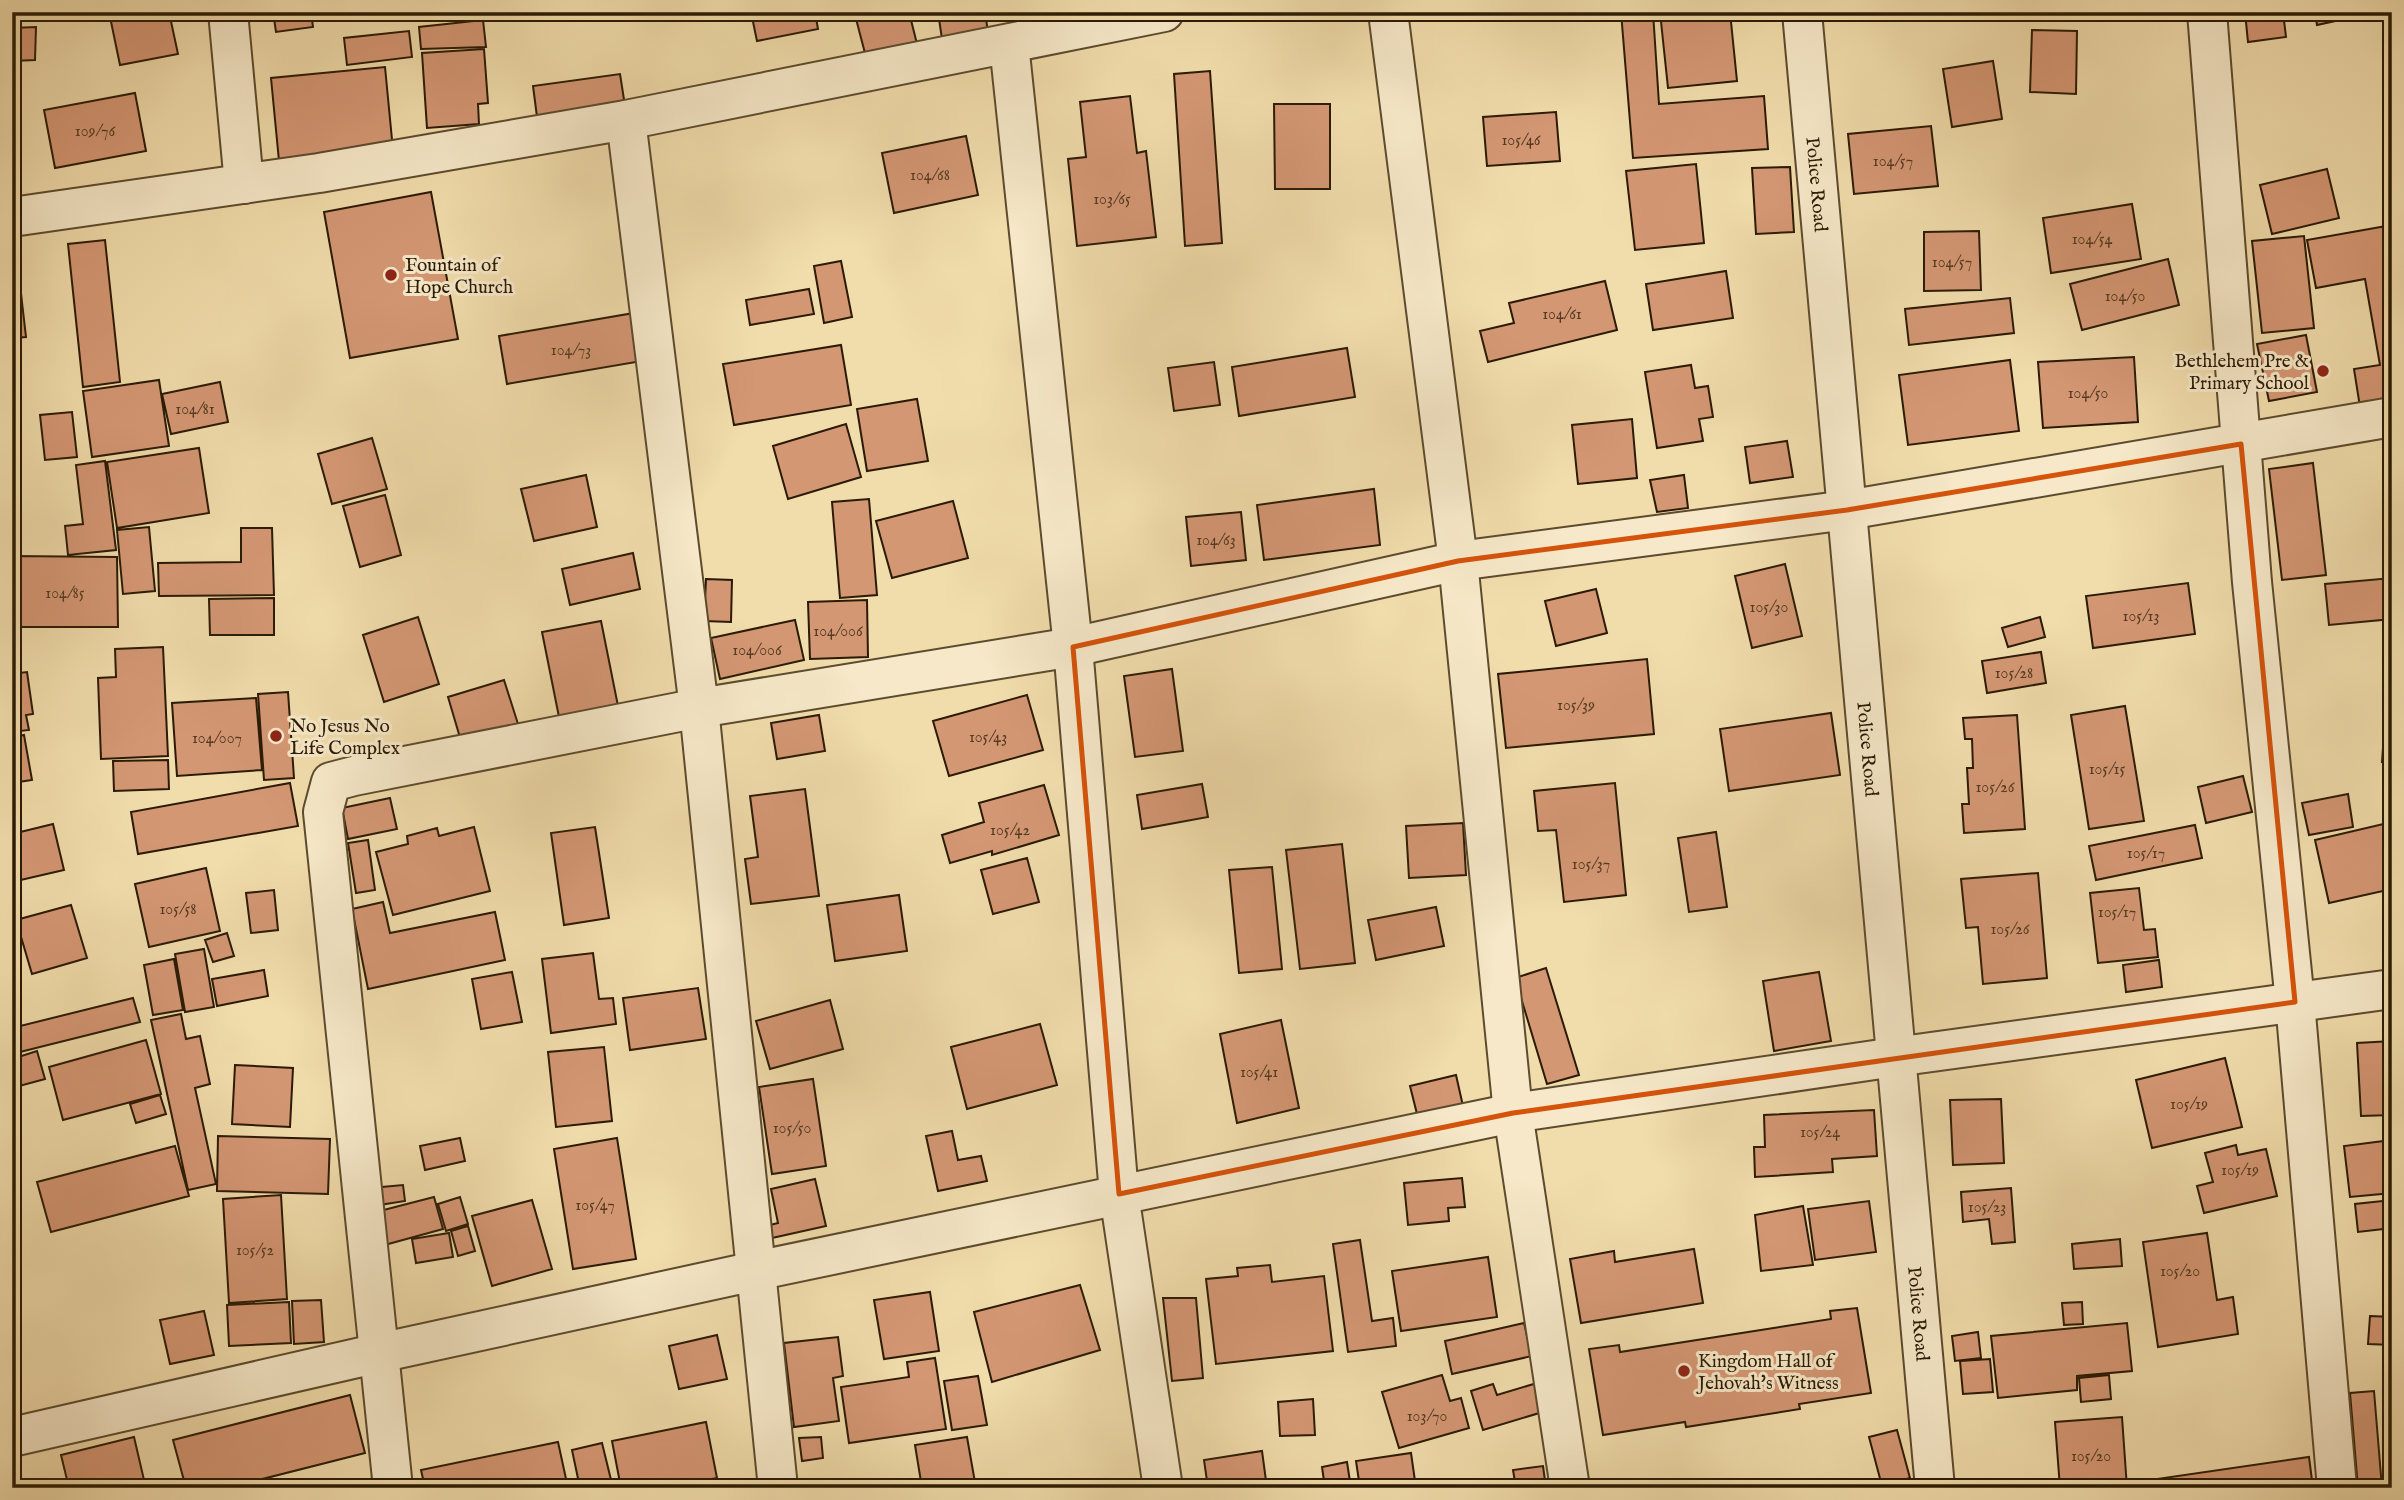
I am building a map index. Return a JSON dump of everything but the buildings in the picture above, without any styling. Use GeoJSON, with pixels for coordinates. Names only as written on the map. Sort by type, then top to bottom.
{"type":"FeatureCollection","features":[{"type":"Feature","properties":{"kind":"street"},"geometry":{"type":"LineString","coordinates":[[228,12],[244,184]]}},
{"type":"Feature","properties":{"kind":"street"},"geometry":{"type":"LineString","coordinates":[[12,217],[244,184],[626,120],[1029,31],[1164,12]]}},
{"type":"Feature","properties":{"kind":"street"},"geometry":{"type":"LineString","coordinates":[[1388,12],[1458,561],[1513,1113],[1570,1488]]}},
{"type":"Feature","properties":{"kind":"street","name":"Police Road"},"geometry":{"type":"LineString","coordinates":[[1802,12],[1935,1488]]}},
{"type":"Feature","properties":{"kind":"street"},"geometry":{"type":"LineString","coordinates":[[2207,12],[2252,582],[2295,1002],[2337,1488]]}},
{"type":"Feature","properties":{"kind":"street"},"geometry":{"type":"LineString","coordinates":[[1029,31],[1073,647],[1119,1194],[1163,1488]]}},
{"type":"Feature","properties":{"kind":"street"},"geometry":{"type":"LineString","coordinates":[[626,120],[699,708],[778,1488]]}},
{"type":"Feature","properties":{"kind":"street"},"geometry":{"type":"LineString","coordinates":[[393,1488],[323,811],[331,782],[354,775],[699,708],[1073,647],[1458,561],[1847,510],[2392,417]]}},
{"type":"Feature","properties":{"kind":"street"},"geometry":{"type":"LineString","coordinates":[[12,1437],[755,1271],[1513,1113],[2392,989]]}},
{"type":"Feature","properties":{"kind":"highlighted area"},"geometry":{"type":"Polygon","coordinates":[[[2241,444],[2295,1002],[1513,1113],[1119,1194],[1073,647],[1458,561],[1847,510],[2241,444]]]}},
{"type":"Feature","properties":{"kind":"place","name":"Fountain of Hope Church"},"geometry":{"type":"Point","coordinates":[391,275]}},
{"type":"Feature","properties":{"kind":"place","name":"Bethlehem Pre & Primary School"},"geometry":{"type":"Point","coordinates":[2323,371]}},
{"type":"Feature","properties":{"kind":"place","name":"No Jesus No Life Complex"},"geometry":{"type":"Point","coordinates":[276,736]}},
{"type":"Feature","properties":{"kind":"place","name":"Kingdom Hall of Jehovah's Witness"},"geometry":{"type":"Point","coordinates":[1684,1371]}}]}
